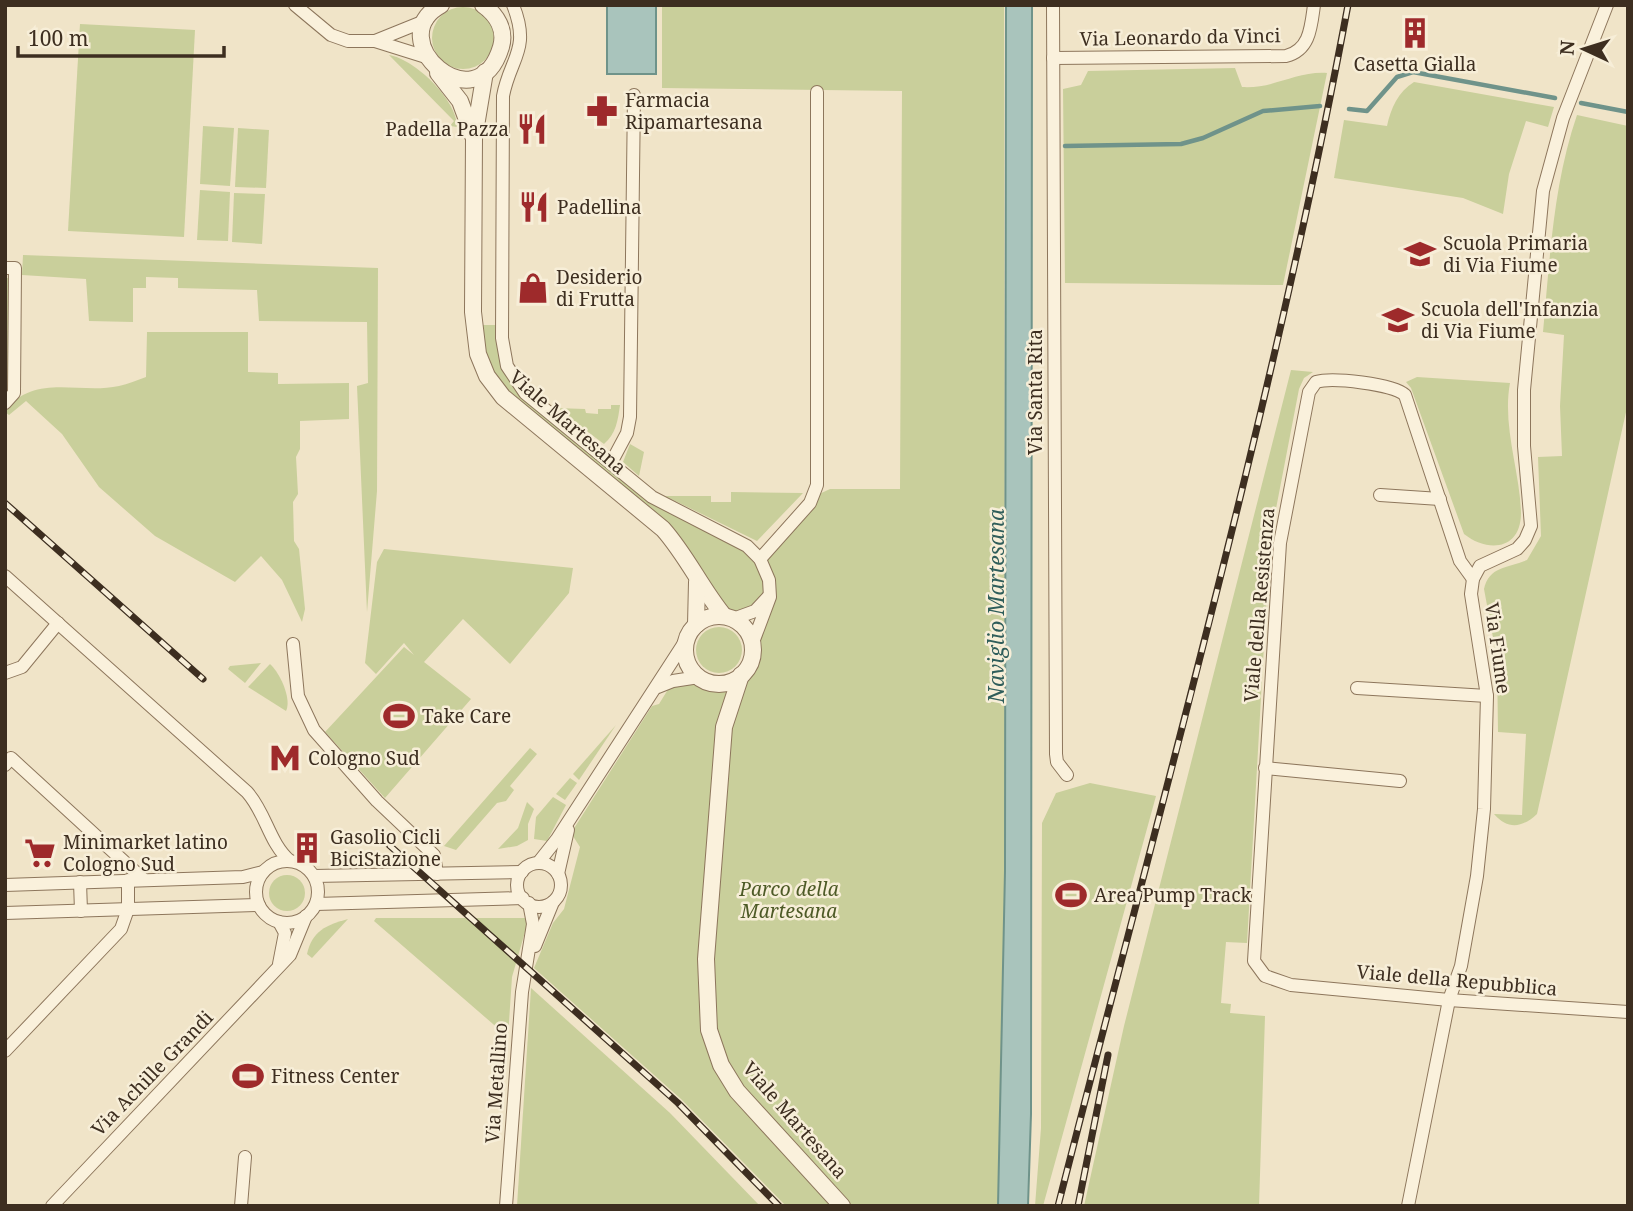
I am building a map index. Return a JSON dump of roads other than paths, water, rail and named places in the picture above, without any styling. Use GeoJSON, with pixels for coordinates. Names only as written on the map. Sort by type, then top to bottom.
{"type":"FeatureCollection","features":[{"type":"Feature","properties":{"kind":"street"},"geometry":{"type":"LineString","coordinates":[[295,5],[331,35],[348,41],[375,41],[431,63],[454,79],[466,79],[485,72]]}},
{"type":"Feature","properties":{"kind":"street"},"geometry":{"type":"LineString","coordinates":[[431,63],[422,34],[427,20],[441,5]]}},
{"type":"Feature","properties":{"kind":"street","name":"Viale Martesana"},"geometry":{"type":"LineString","coordinates":[[513,5],[521,37],[517,62],[503,96],[503,350],[509,371],[525,393],[652,497],[747,546],[760,559]]}},
{"type":"Feature","properties":{"kind":"street","name":"Via Santa Rita"},"geometry":{"type":"LineString","coordinates":[[1053,5],[1055,748],[1057,762],[1067,775]]}},
{"type":"Feature","properties":{"kind":"street","name":"Via Leonardo da Vinci"},"geometry":{"type":"LineString","coordinates":[[1053,58],[1286,56],[1298,51],[1305,44],[1314,5]]}},
{"type":"Feature","properties":{"kind":"street","name":"Via Fiume"},"geometry":{"type":"LineString","coordinates":[[1408,1206],[1449,1000],[1461,966],[1477,876],[1484,808],[1487,696],[1471,599],[1473,579],[1482,564],[1520,546],[1531,526],[1524,390],[1544,191],[1563,118],[1608,5]]}},
{"type":"Feature","properties":{"kind":"street","name":"Viale Martesana"},"geometry":{"type":"LineString","coordinates":[[488,7],[503,32],[503,41],[497,59],[485,72],[474,138],[474,322],[478,354],[487,376],[503,397],[663,529],[680,549],[697,582],[729,618]]}},
{"type":"Feature","properties":{"kind":"street"},"geometry":{"type":"LineString","coordinates":[[375,41],[427,20]]}},
{"type":"Feature","properties":{"kind":"street","name":"Viale Martesana"},"geometry":{"type":"LineString","coordinates":[[431,63],[460,101],[474,138]]}},
{"type":"Feature","properties":{"kind":"street"},"geometry":{"type":"LineString","coordinates":[[658,687],[681,679],[701,678],[726,683],[741,675],[750,661],[752,645],[771,594],[767,572],[760,559],[810,503],[817,485],[817,92]]}},
{"type":"Feature","properties":{"kind":"street","name":"Viale Martesana"},"geometry":{"type":"LineString","coordinates":[[611,463],[627,433],[630,417],[634,94]]}},
{"type":"Feature","properties":{"kind":"street"},"geometry":{"type":"LineString","coordinates":[[5,403],[14,393],[10,268]]}},
{"type":"Feature","properties":{"kind":"street","name":"Viale della Resistenza"},"geometry":{"type":"LineString","coordinates":[[1283,984],[1265,976],[1254,957],[1280,543],[1312,385],[1327,381],[1393,387],[1402,392],[1408,401],[1460,561],[1473,579]]}},
{"type":"Feature","properties":{"kind":"street"},"geometry":{"type":"LineString","coordinates":[[1380,495],[1440,499]]}},
{"type":"Feature","properties":{"kind":"street"},"geometry":{"type":"LineString","coordinates":[[5,576],[247,792],[263,813],[272,836],[290,861],[304,866],[314,876],[318,887],[316,904],[306,916],[294,922],[279,922],[259,905],[257,886],[267,869],[272,836]]}},
{"type":"Feature","properties":{"kind":"street","name":"Viale Martesana"},"geometry":{"type":"LineString","coordinates":[[696,625],[697,582]]}},
{"type":"Feature","properties":{"kind":"street"},"geometry":{"type":"LineString","coordinates":[[314,876],[522,872],[538,863],[658,687],[696,625],[706,618],[729,618],[755,611],[771,594]]}},
{"type":"Feature","properties":{"kind":"street"},"geometry":{"type":"LineString","coordinates":[[729,618],[746,630],[752,645]]}},
{"type":"Feature","properties":{"kind":"street"},"geometry":{"type":"LineString","coordinates":[[5,673],[22,667],[58,623]]}},
{"type":"Feature","properties":{"kind":"street"},"geometry":{"type":"LineString","coordinates":[[686,640],[688,663],[701,678]]}},
{"type":"Feature","properties":{"kind":"street"},"geometry":{"type":"LineString","coordinates":[[293,644],[294,678],[298,696],[314,730],[376,801],[434,855],[438,874]]}},
{"type":"Feature","properties":{"kind":"street","name":"Viale Martesana"},"geometry":{"type":"LineString","coordinates":[[741,675],[724,727],[706,959],[709,1030],[721,1065],[737,1091],[842,1206]]}},
{"type":"Feature","properties":{"kind":"street","name":"Viale Martesana"},"geometry":{"type":"LineString","coordinates":[[701,678],[717,696],[724,727]]}},
{"type":"Feature","properties":{"kind":"street"},"geometry":{"type":"LineString","coordinates":[[1357,688],[1487,696]]}},
{"type":"Feature","properties":{"kind":"street"},"geometry":{"type":"LineString","coordinates":[[5,765],[12,758],[144,879]]}},
{"type":"Feature","properties":{"kind":"street"},"geometry":{"type":"LineString","coordinates":[[1265,768],[1400,781]]}},
{"type":"Feature","properties":{"kind":"street"},"geometry":{"type":"LineString","coordinates":[[316,904],[526,901],[541,906],[553,902],[561,888],[558,874],[573,815]]}},
{"type":"Feature","properties":{"kind":"street"},"geometry":{"type":"LineString","coordinates":[[5,885],[243,877],[290,861]]}},
{"type":"Feature","properties":{"kind":"street"},"geometry":{"type":"LineString","coordinates":[[538,863],[550,866],[558,874]]}},
{"type":"Feature","properties":{"kind":"street"},"geometry":{"type":"LineString","coordinates":[[522,872],[518,884],[526,901]]}},
{"type":"Feature","properties":{"kind":"street"},"geometry":{"type":"LineString","coordinates":[[5,1051],[121,929],[128,909],[128,880]]}},
{"type":"Feature","properties":{"kind":"street"},"geometry":{"type":"LineString","coordinates":[[80,882],[81,911]]}},
{"type":"Feature","properties":{"kind":"street","name":"Via Metallino"},"geometry":{"type":"LineString","coordinates":[[506,1206],[522,992],[533,919],[526,901]]}},
{"type":"Feature","properties":{"kind":"street","name":"Via Metallino"},"geometry":{"type":"LineString","coordinates":[[528,963],[553,902]]}},
{"type":"Feature","properties":{"kind":"street"},"geometry":{"type":"LineString","coordinates":[[5,913],[259,905]]}},
{"type":"Feature","properties":{"kind":"street","name":"Via Achille Grandi"},"geometry":{"type":"LineString","coordinates":[[52,1206],[296,946],[306,916]]}},
{"type":"Feature","properties":{"kind":"street"},"geometry":{"type":"LineString","coordinates":[[279,922],[285,933],[279,965]]}},
{"type":"Feature","properties":{"kind":"street","name":"Viale della Repubblica"},"geometry":{"type":"LineString","coordinates":[[1283,984],[1449,1000],[1628,1012]]}},
{"type":"Feature","properties":{"kind":"street"},"geometry":{"type":"LineString","coordinates":[[241,1206],[245,1157]]}},
{"type":"Feature","properties":{"kind":"water"},"geometry":{"type":"Polygon","coordinates":[[[1006,5],[1032,5],[1031,1114],[1028,1206],[998,1206],[1005,871],[1006,5]]]}},
{"type":"Feature","properties":{"kind":"water"},"geometry":{"type":"Polygon","coordinates":[[[607,6],[656,6],[656,74],[607,74],[607,6]]]}},
{"type":"Feature","properties":{"kind":"waterway"},"geometry":{"type":"LineString","coordinates":[[1349,109],[1367,111],[1397,77],[1413,72],[1555,98]]}},
{"type":"Feature","properties":{"kind":"waterway"},"geometry":{"type":"LineString","coordinates":[[1581,103],[1628,112]]}},
{"type":"Feature","properties":{"kind":"waterway"},"geometry":{"type":"LineString","coordinates":[[1065,146],[1181,144],[1203,138],[1263,111],[1320,106]]}},
{"type":"Feature","properties":{"kind":"railway"},"geometry":{"type":"LineString","coordinates":[[1058,1206],[1250,458],[1318,157],[1348,5]]}},
{"type":"Feature","properties":{"kind":"railway"},"geometry":{"type":"LineString","coordinates":[[5,503],[203,679]]}},
{"type":"Feature","properties":{"kind":"railway"},"geometry":{"type":"LineString","coordinates":[[389,845],[678,1103],[779,1206]]}},
{"type":"Feature","properties":{"kind":"railway"},"geometry":{"type":"LineString","coordinates":[[1078,1206],[1108,1055]]}},
{"type":"Feature","properties":{"kind":"place","name":"Casetta Gialla"},"geometry":{"type":"Point","coordinates":[1415,33]}},
{"type":"Feature","properties":{"kind":"place","name":"Farmacia Ripamartesana"},"geometry":{"type":"Point","coordinates":[602,111]}},
{"type":"Feature","properties":{"kind":"place","name":"Padella Pazza"},"geometry":{"type":"Point","coordinates":[532,129]}},
{"type":"Feature","properties":{"kind":"place","name":"Padellina"},"geometry":{"type":"Point","coordinates":[534,207]}},
{"type":"Feature","properties":{"kind":"place","name":"Scuola Primaria di Via Fiume"},"geometry":{"type":"Point","coordinates":[1420,254]}},
{"type":"Feature","properties":{"kind":"place","name":"Desiderio di Frutta"},"geometry":{"type":"Point","coordinates":[533,288]}},
{"type":"Feature","properties":{"kind":"place","name":"Scuola dell'Infanzia di Via Fiume"},"geometry":{"type":"Point","coordinates":[1398,320]}},
{"type":"Feature","properties":{"kind":"place","name":"Take Care"},"geometry":{"type":"Point","coordinates":[399,716]}},
{"type":"Feature","properties":{"kind":"place","name":"Cologno Sud"},"geometry":{"type":"Point","coordinates":[285,758]}},
{"type":"Feature","properties":{"kind":"place","name":"Gasolio Cicli BiciStazione"},"geometry":{"type":"Point","coordinates":[307,848]}},
{"type":"Feature","properties":{"kind":"place","name":"Minimarket latino Cologno Sud"},"geometry":{"type":"Point","coordinates":[40,853]}},
{"type":"Feature","properties":{"kind":"place","name":"Area Pump Track"},"geometry":{"type":"Point","coordinates":[1071,895]}},
{"type":"Feature","properties":{"kind":"place","name":"Fitness Center"},"geometry":{"type":"Point","coordinates":[248,1076]}},
{"type":"Feature","properties":{"kind":"water label","name":"Naviglio Martesana"},"geometry":{"type":"Point","coordinates":[997,606]}},
{"type":"Feature","properties":{"kind":"park label","name":"Parco della Martesana"},"geometry":{"type":"Point","coordinates":[789,900]}}]}
